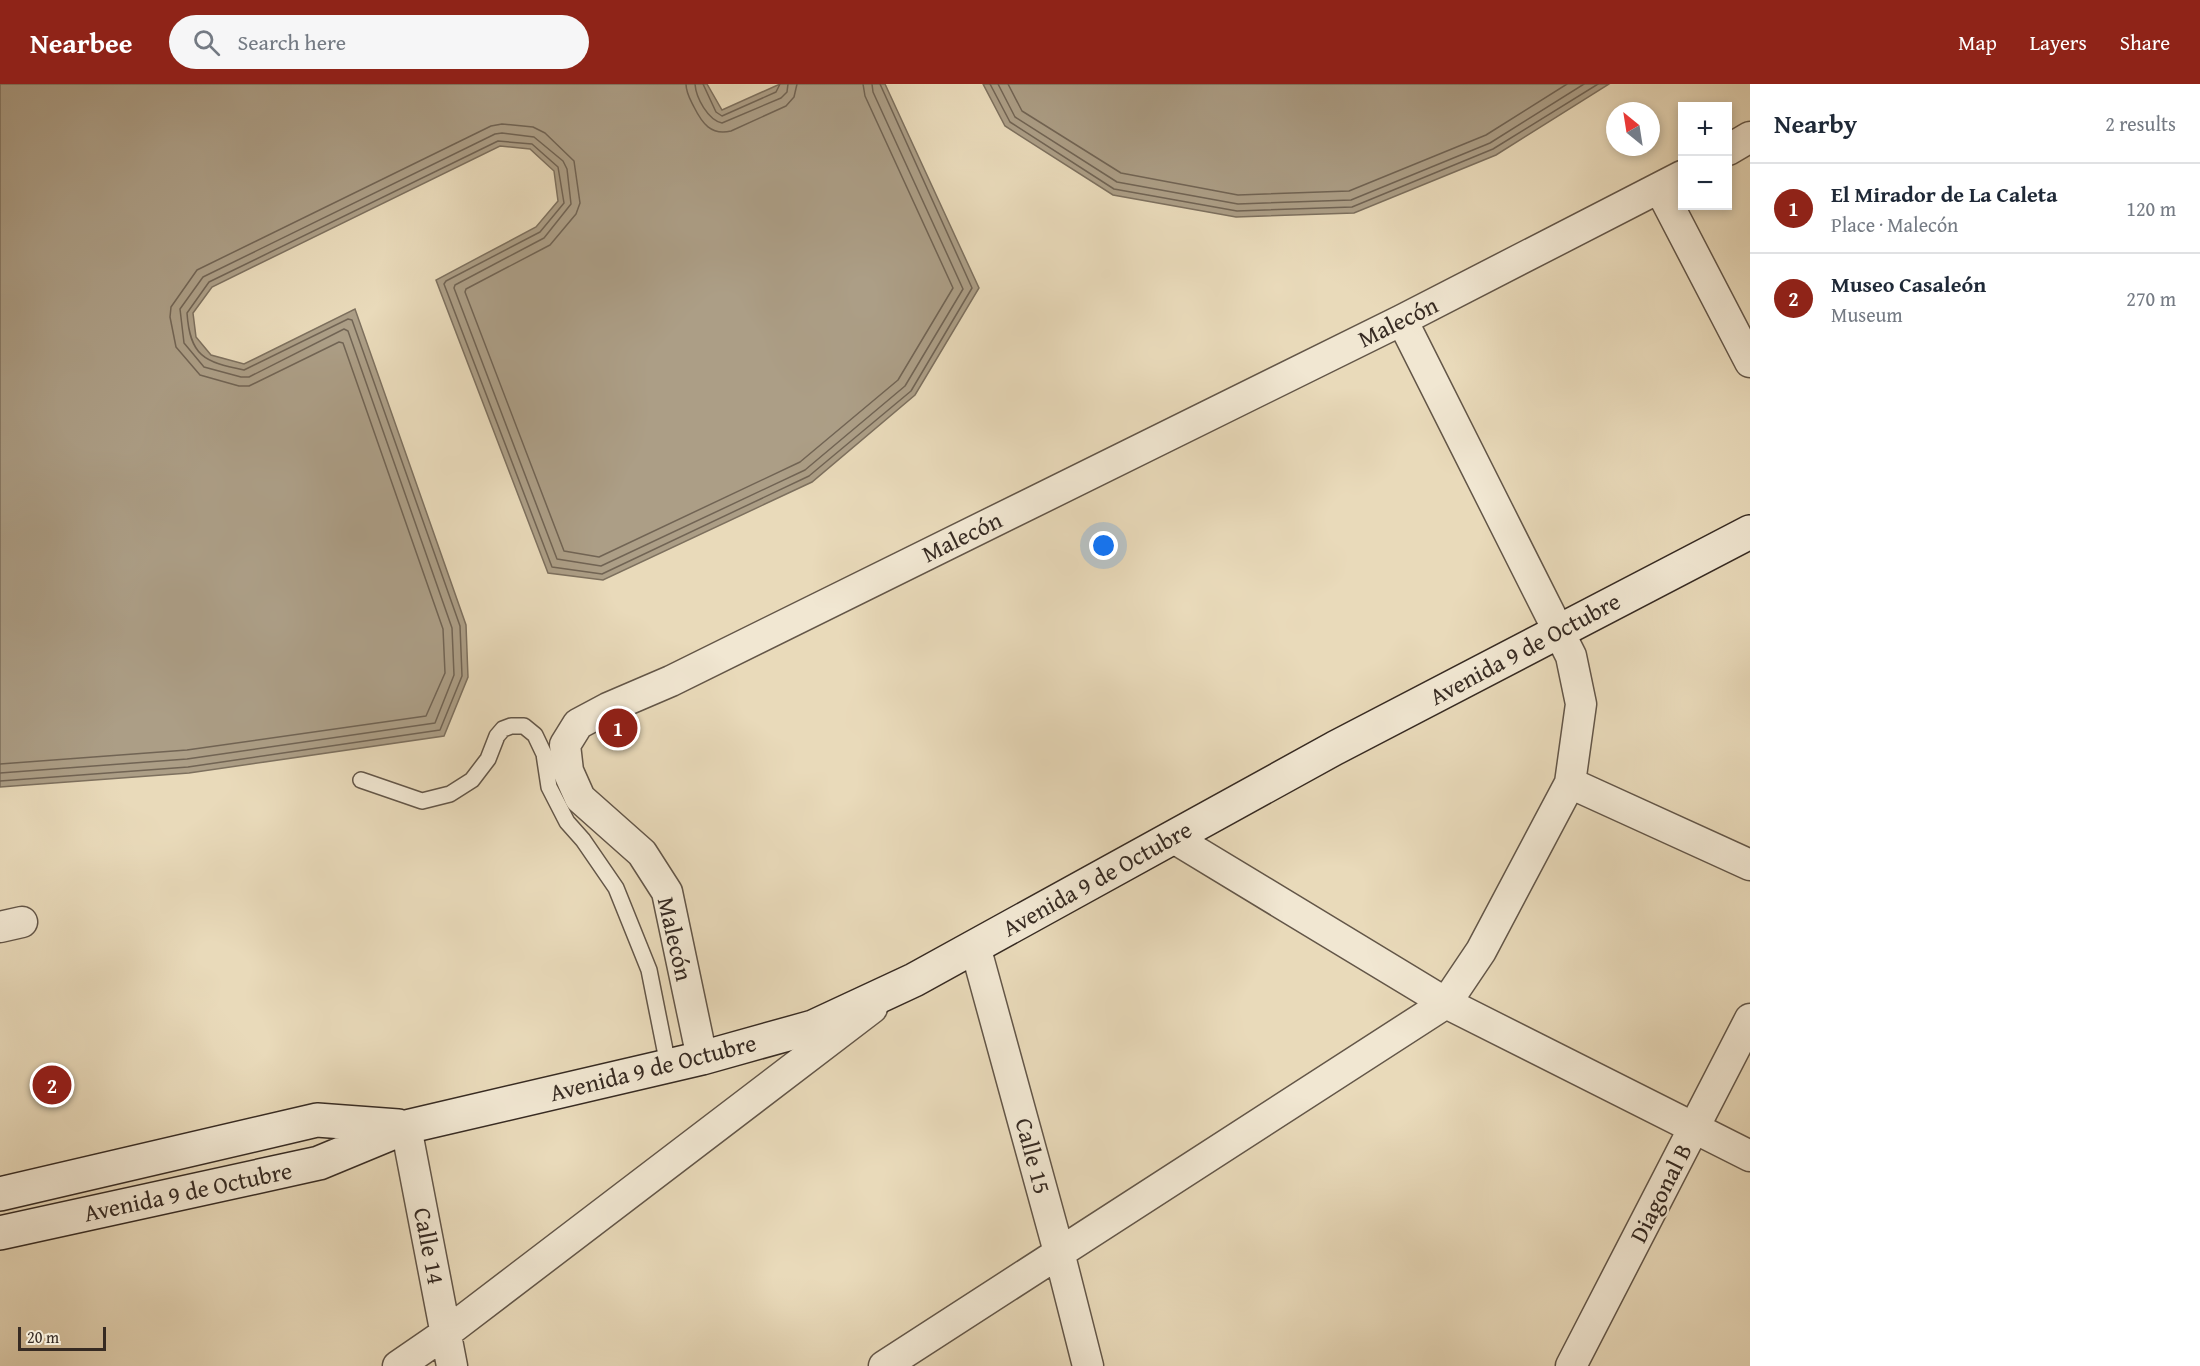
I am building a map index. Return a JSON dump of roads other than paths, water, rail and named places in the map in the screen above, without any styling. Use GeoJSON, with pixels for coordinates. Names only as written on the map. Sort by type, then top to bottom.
{"type":"FeatureCollection","features":[{"type":"Feature","properties":{"kind":"main road","name":"Avenida 9 de Octubre"},"geometry":{"type":"LineString","coordinates":[[0,1233],[319,1163],[406,1127],[702,1058],[813,1027],[975,946],[1335,748],[1750,532]]}},
{"type":"Feature","properties":{"kind":"main road","name":"Avenida 9 de Octubre"},"geometry":{"type":"LineString","coordinates":[[0,1194],[317,1120],[406,1127]]}},
{"type":"Feature","properties":{"kind":"street"},"geometry":{"type":"LineString","coordinates":[[1732,148],[1750,137]]}},
{"type":"Feature","properties":{"kind":"street"},"geometry":{"type":"LineString","coordinates":[[1671,183],[1750,362]]}},
{"type":"Feature","properties":{"kind":"street","name":"Malecón"},"geometry":{"type":"LineString","coordinates":[[702,1058],[667,892],[642,853],[580,798],[567,771],[565,745],[578,724],[671,681],[1402,320],[1671,183]]}},
{"type":"Feature","properties":{"kind":"street"},"geometry":{"type":"LineString","coordinates":[[884,1366],[1446,1003],[1481,951],[1570,783],[1581,704],[1571,656],[1402,320]]}},
{"type":"Feature","properties":{"kind":"street"},"geometry":{"type":"LineString","coordinates":[[1570,783],[1750,864]]}},
{"type":"Feature","properties":{"kind":"street"},"geometry":{"type":"LineString","coordinates":[[1172,837],[1446,1003],[1750,1156]]}},
{"type":"Feature","properties":{"kind":"street","name":"Calle 15"},"geometry":{"type":"LineString","coordinates":[[975,946],[1088,1366]]}},
{"type":"Feature","properties":{"kind":"street"},"geometry":{"type":"LineString","coordinates":[[398,1366],[446,1333],[903,984]]}},
{"type":"Feature","properties":{"kind":"street","name":"Diagonal B"},"geometry":{"type":"LineString","coordinates":[[1571,1366],[1750,1019]]}},
{"type":"Feature","properties":{"kind":"street","name":"Calle 14"},"geometry":{"type":"LineString","coordinates":[[406,1127],[452,1366]]}},
{"type":"Feature","properties":{"kind":"lane"},"geometry":{"type":"LineString","coordinates":[[361,780],[422,801],[450,794],[472,780],[488,759],[497,736],[503,729],[511,726],[524,726],[535,735],[544,754],[549,787],[567,822],[583,840],[615,888],[649,970],[668,1065]]}},
{"type":"Feature","properties":{"kind":"water"},"geometry":{"type":"Polygon","coordinates":[[[0,84],[707,84],[722,110],[780,84],[885,84],[979,288],[915,395],[812,482],[603,580],[548,573],[436,280],[536,227],[558,201],[554,171],[530,149],[500,146],[212,287],[193,313],[196,337],[211,355],[244,364],[355,309],[466,625],[468,677],[444,736],[189,773],[0,787],[0,84]]]}},
{"type":"Feature","properties":{"kind":"water"},"geometry":{"type":"Polygon","coordinates":[[[983,84],[1609,84],[1496,155],[1354,213],[1236,217],[1113,195],[1005,126],[983,84]]]}},
{"type":"Feature","properties":{"kind":"place","name":"El Mirador de La Caleta"},"geometry":{"type":"Point","coordinates":[618,728]}},
{"type":"Feature","properties":{"kind":"place","name":"Museo Casaleón"},"geometry":{"type":"Point","coordinates":[52,1085]}}]}
